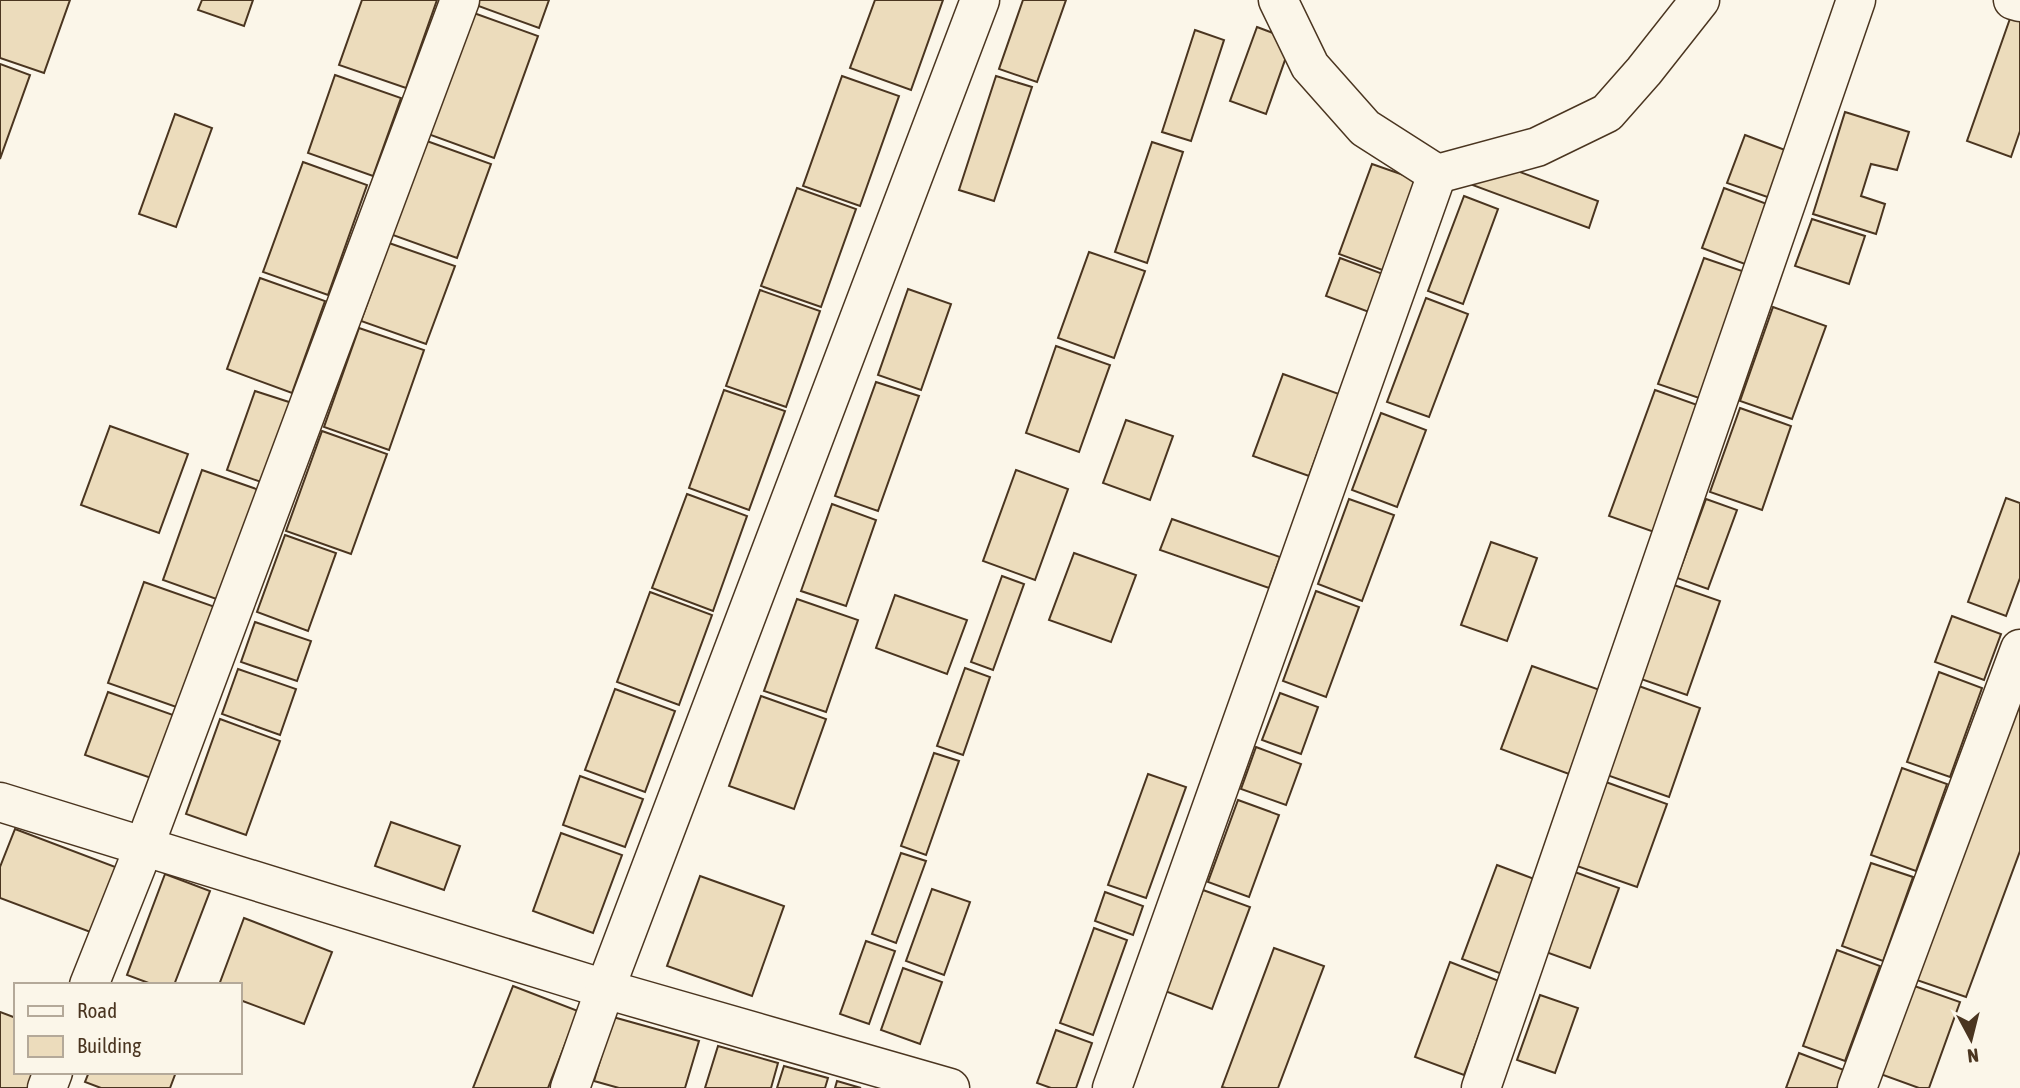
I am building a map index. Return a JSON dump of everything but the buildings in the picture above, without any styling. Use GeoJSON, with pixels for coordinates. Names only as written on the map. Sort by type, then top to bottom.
{"type":"FeatureCollection","features":[{"type":"Feature","properties":{"kind":"street"},"geometry":{"type":"LineString","coordinates":[[90,983],[144,847],[460,0]]}},
{"type":"Feature","properties":{"kind":"street"},"geometry":{"type":"LineString","coordinates":[[570,1088],[605,989],[980,0]]}},
{"type":"Feature","properties":{"kind":"street"},"geometry":{"type":"LineString","coordinates":[[1278,0],[1310,66],[1364,128],[1437,174],[1537,146],[1607,113],[1700,0]]}},
{"type":"Feature","properties":{"kind":"street"},"geometry":{"type":"LineString","coordinates":[[1481,1088],[1856,0]]}},
{"type":"Feature","properties":{"kind":"street"},"geometry":{"type":"LineString","coordinates":[[2013,0],[2020,2]]}},
{"type":"Feature","properties":{"kind":"street"},"geometry":{"type":"LineString","coordinates":[[1112,1088],[1437,174]]}},
{"type":"Feature","properties":{"kind":"street"},"geometry":{"type":"LineString","coordinates":[[1857,1088],[2020,649]]}},
{"type":"Feature","properties":{"kind":"street"},"geometry":{"type":"LineString","coordinates":[[2,809],[144,847],[605,989],[950,1088]]}}]}
